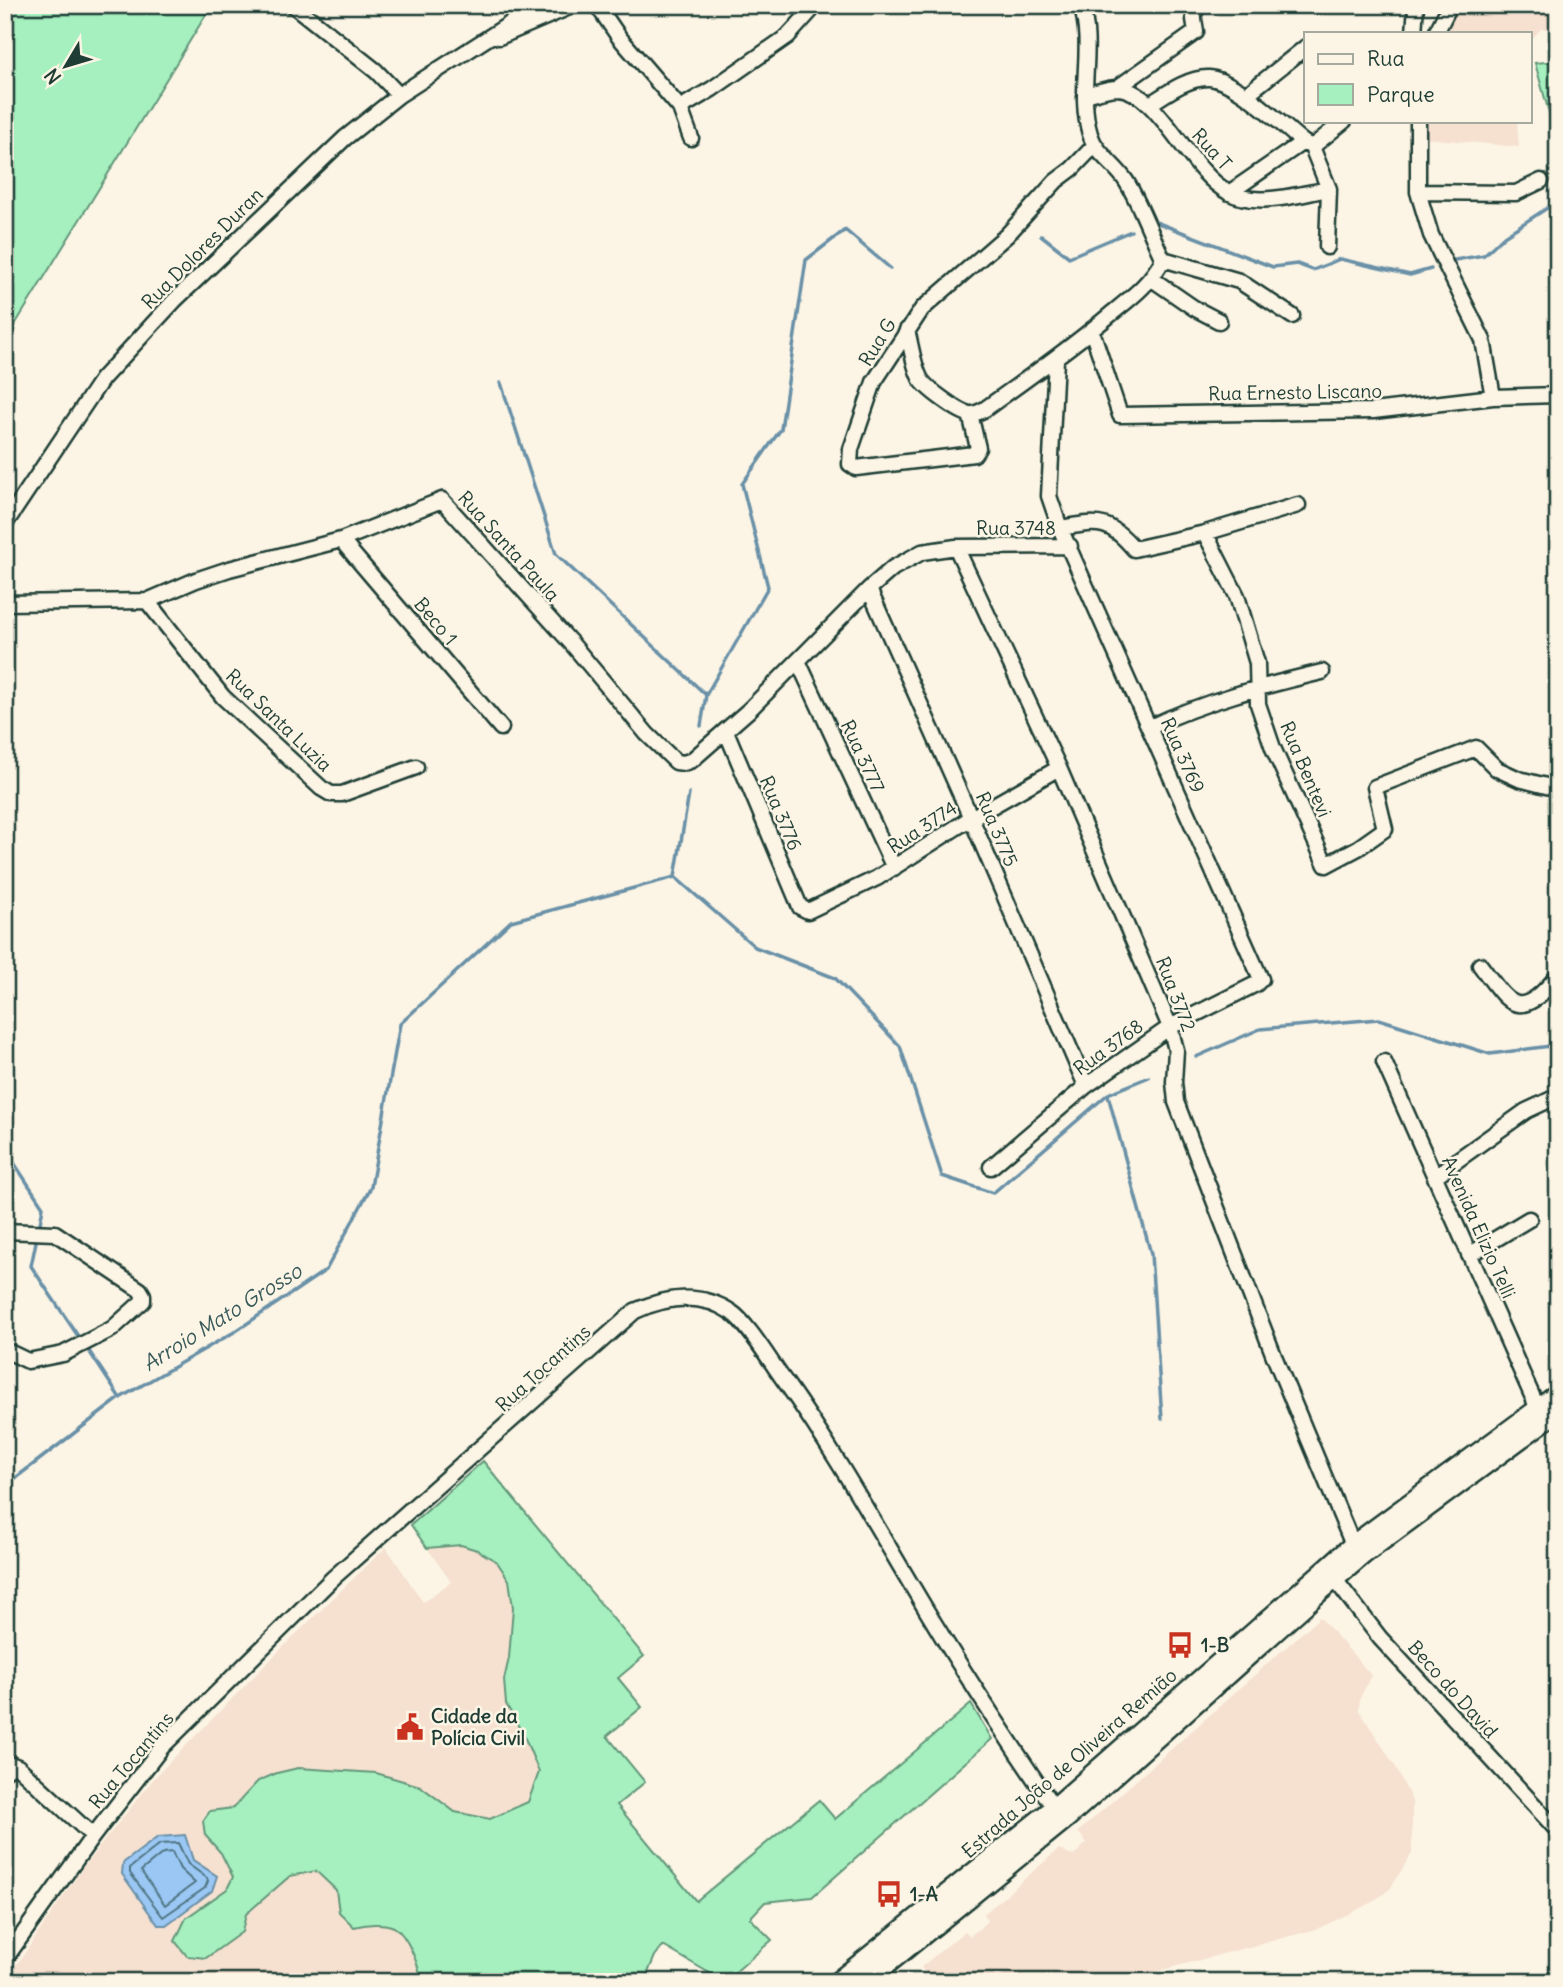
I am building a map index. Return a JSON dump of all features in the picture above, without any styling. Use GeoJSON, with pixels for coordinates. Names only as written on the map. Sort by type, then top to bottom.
{"type":"FeatureCollection","features":[{"type":"Feature","properties":{"kind":"main road","name":"Estrada João de Oliveira Remião"},"geometry":{"type":"LineString","coordinates":[[865,1982],[1068,1816],[1330,1573],[1353,1545],[1558,1394]]}},
{"type":"Feature","properties":{"kind":"main road","name":"Estrada João de Oliveira Remião"},"geometry":{"type":"LineString","coordinates":[[837,1982],[1054,1808],[1330,1573],[1375,1546],[1558,1411]]}},
{"type":"Feature","properties":{"kind":"street"},"geometry":{"type":"LineString","coordinates":[[293,5],[376,71],[399,95]]}},
{"type":"Feature","properties":{"kind":"street","name":"Rua Dolores Duran"},"geometry":{"type":"LineString","coordinates":[[5,524],[102,379],[172,303],[345,138],[399,95],[539,5]]}},
{"type":"Feature","properties":{"kind":"street","name":"Rua Dolores Duran"},"geometry":{"type":"LineString","coordinates":[[475,47],[574,5]]}},
{"type":"Feature","properties":{"kind":"street"},"geometry":{"type":"LineString","coordinates":[[597,5],[619,37],[680,108],[691,138]]}},
{"type":"Feature","properties":{"kind":"street"},"geometry":{"type":"LineString","coordinates":[[680,108],[788,36],[816,5]]}},
{"type":"Feature","properties":{"kind":"street"},"geometry":{"type":"LineString","coordinates":[[1081,5],[1088,46],[1085,95],[1089,132],[1094,146],[1125,178],[1163,259],[1239,281],[1292,316]]}},
{"type":"Feature","properties":{"kind":"street"},"geometry":{"type":"LineString","coordinates":[[1085,95],[1117,88],[1196,32],[1193,15],[1199,5]]}},
{"type":"Feature","properties":{"kind":"street"},"geometry":{"type":"LineString","coordinates":[[1414,32],[1416,5]]}},
{"type":"Feature","properties":{"kind":"street"},"geometry":{"type":"LineString","coordinates":[[1436,32],[1450,5]]}},
{"type":"Feature","properties":{"kind":"street"},"geometry":{"type":"LineString","coordinates":[[1245,95],[1304,49]]}},
{"type":"Feature","properties":{"kind":"street"},"geometry":{"type":"LineString","coordinates":[[1150,104],[1192,80],[1210,78],[1228,84],[1245,95],[1308,144],[1329,189],[1327,247]]}},
{"type":"Feature","properties":{"kind":"street","name":"Rua T"},"geometry":{"type":"LineString","coordinates":[[1117,88],[1136,93],[1150,104],[1193,159],[1216,184],[1229,193],[1247,198],[1271,198],[1329,189]]}},
{"type":"Feature","properties":{"kind":"street"},"geometry":{"type":"LineString","coordinates":[[1229,193],[1342,122]]}},
{"type":"Feature","properties":{"kind":"street"},"geometry":{"type":"LineString","coordinates":[[1419,122],[1418,192],[1431,235],[1483,340],[1493,397]]}},
{"type":"Feature","properties":{"kind":"street","name":"Rua G"},"geometry":{"type":"LineString","coordinates":[[970,414],[978,448],[974,454],[856,468],[850,464],[851,449],[874,382],[922,309],[1016,227],[1056,181],[1094,146]]}},
{"type":"Feature","properties":{"kind":"street"},"geometry":{"type":"LineString","coordinates":[[1418,192],[1516,193],[1541,181]]}},
{"type":"Feature","properties":{"kind":"street"},"geometry":{"type":"LineString","coordinates":[[907,330],[921,380],[936,394],[970,414],[985,409],[1056,360],[1152,279],[1163,259]]}},
{"type":"Feature","properties":{"kind":"street"},"geometry":{"type":"LineString","coordinates":[[1152,279],[1194,308],[1219,321]]}},
{"type":"Feature","properties":{"kind":"street","name":"Rua Ernesto Liscano"},"geometry":{"type":"LineString","coordinates":[[1092,331],[1121,415],[1373,411],[1493,397],[1558,395]]}},
{"type":"Feature","properties":{"kind":"street"},"geometry":{"type":"LineString","coordinates":[[1056,360],[1049,496],[1060,528]]}},
{"type":"Feature","properties":{"kind":"street","name":"Rua Santa Paula"},"geometry":{"type":"LineString","coordinates":[[5,603],[147,601],[195,580],[229,569],[341,540],[442,500],[572,644],[647,734],[676,762],[684,764],[692,760],[749,710]]}},
{"type":"Feature","properties":{"kind":"street","name":"Rua 3748"},"geometry":{"type":"LineString","coordinates":[[749,710],[869,589],[892,568],[922,552],[957,547],[1070,546],[1060,528],[1102,522],[1114,528],[1135,550],[1205,533],[1298,505]]}},
{"type":"Feature","properties":{"kind":"street","name":"Rua Bentevi"},"geometry":{"type":"LineString","coordinates":[[1205,533],[1237,596],[1257,663],[1258,704],[1273,748],[1326,865],[1358,848],[1385,829],[1375,787],[1476,748],[1497,769],[1519,779],[1558,789]]}},
{"type":"Feature","properties":{"kind":"street","name":"Beco 1"},"geometry":{"type":"LineString","coordinates":[[341,540],[502,728]]}},
{"type":"Feature","properties":{"kind":"street","name":"Rua 3769"},"geometry":{"type":"LineString","coordinates":[[1070,546],[1261,979]]}},
{"type":"Feature","properties":{"kind":"street","name":"Rua 3772"},"geometry":{"type":"LineString","coordinates":[[957,547],[1059,768],[1170,1027],[1176,1050],[1176,1102],[1274,1356],[1353,1545]]}},
{"type":"Feature","properties":{"kind":"street","name":"Rua 3775"},"geometry":{"type":"LineString","coordinates":[[869,589],[1086,1086]]}},
{"type":"Feature","properties":{"kind":"street","name":"Rua Santa Luzia"},"geometry":{"type":"LineString","coordinates":[[147,601],[223,697],[321,788],[331,794],[342,794],[416,767]]}},
{"type":"Feature","properties":{"kind":"street","name":"Rua 3777"},"geometry":{"type":"LineString","coordinates":[[798,661],[894,868]]}},
{"type":"Feature","properties":{"kind":"street"},"geometry":{"type":"LineString","coordinates":[[1150,727],[1173,716],[1259,687],[1322,672]]}},
{"type":"Feature","properties":{"kind":"street","name":"Rua 3776"},"geometry":{"type":"LineString","coordinates":[[726,731],[803,910]]}},
{"type":"Feature","properties":{"kind":"street","name":"Rua 3774"},"geometry":{"type":"LineString","coordinates":[[803,910],[808,911],[894,868],[971,818],[1059,768]]}},
{"type":"Feature","properties":{"kind":"street"},"geometry":{"type":"LineString","coordinates":[[1480,965],[1504,997],[1517,1005],[1530,1003],[1555,979],[1558,981]]}},
{"type":"Feature","properties":{"kind":"street","name":"Rua 3768"},"geometry":{"type":"LineString","coordinates":[[991,1167],[1086,1086],[1170,1027],[1261,979]]}},
{"type":"Feature","properties":{"kind":"street","name":"Avenida Elizio Telli"},"geometry":{"type":"LineString","coordinates":[[1384,1062],[1538,1409]]}},
{"type":"Feature","properties":{"kind":"street"},"geometry":{"type":"LineString","coordinates":[[1436,1176],[1526,1111],[1558,1096]]}},
{"type":"Feature","properties":{"kind":"street"},"geometry":{"type":"LineString","coordinates":[[1469,1255],[1529,1219]]}},
{"type":"Feature","properties":{"kind":"street"},"geometry":{"type":"LineString","coordinates":[[5,1231],[55,1233],[144,1295],[143,1301],[112,1329],[64,1354],[28,1362],[5,1350]]}},
{"type":"Feature","properties":{"kind":"street","name":"Rua Tocantins"},"geometry":{"type":"LineString","coordinates":[[5,1959],[93,1836],[162,1747],[333,1578],[635,1311],[657,1301],[677,1298],[712,1304],[732,1312],[747,1329],[817,1427],[946,1644],[1054,1808]]}},
{"type":"Feature","properties":{"kind":"street","name":"Beco do David"},"geometry":{"type":"LineString","coordinates":[[1330,1573],[1380,1638],[1558,1831]]}},
{"type":"Feature","properties":{"kind":"street"},"geometry":{"type":"LineString","coordinates":[[5,1771],[12,1765],[18,1767],[93,1836]]}},
{"type":"Feature","properties":{"kind":"shaded area"},"geometry":{"type":"Polygon","coordinates":[[[1455,5],[1558,5],[1558,29],[1541,29],[1532,39],[1532,32],[1441,32],[1455,5]]]}},
{"type":"Feature","properties":{"kind":"shaded area"},"geometry":{"type":"Polygon","coordinates":[[[1425,122],[1517,122],[1519,147],[1425,138],[1425,122]]]}},
{"type":"Feature","properties":{"kind":"shaded area","name":"Cidade da Polícia Civil"},"geometry":{"type":"Polygon","coordinates":[[[483,1461],[644,1656],[618,1678],[642,1707],[607,1736],[645,1782],[617,1805],[696,1901],[819,1800],[835,1819],[971,1704],[992,1739],[812,1897],[765,1902],[750,1918],[772,1940],[724,1982],[719,1982],[711,1974],[663,1946],[655,1956],[644,1982],[5,1982],[84,1866],[155,1777],[386,1547],[423,1602],[451,1582],[411,1525],[483,1461]]]}},
{"type":"Feature","properties":{"kind":"shaded area"},"geometry":{"type":"Polygon","coordinates":[[[1320,1617],[1371,1675],[1360,1698],[1359,1710],[1395,1766],[1412,1801],[1412,1853],[1390,1889],[1371,1903],[1317,1929],[1143,1975],[1024,1974],[1014,1982],[932,1982],[921,1967],[965,1931],[970,1936],[980,1928],[988,1920],[984,1914],[1059,1849],[1073,1856],[1087,1843],[1078,1832],[1320,1617]]]}},
{"type":"Feature","properties":{"kind":"green space"},"geometry":{"type":"Polygon","coordinates":[[[5,5],[212,5],[16,323],[5,329],[5,5]]]}},
{"type":"Feature","properties":{"kind":"green space"},"geometry":{"type":"Polygon","coordinates":[[[1558,61],[1558,145],[1535,63],[1558,61]]]}},
{"type":"Feature","properties":{"kind":"green space"},"geometry":{"type":"Polygon","coordinates":[[[483,1461],[644,1656],[618,1678],[642,1707],[607,1736],[645,1782],[617,1805],[696,1901],[819,1800],[835,1819],[971,1704],[992,1739],[812,1897],[765,1902],[750,1918],[772,1940],[724,1982],[719,1982],[711,1974],[663,1946],[655,1956],[644,1982],[422,1982],[412,1952],[399,1931],[385,1924],[354,1927],[339,1912],[336,1890],[316,1871],[290,1876],[246,1914],[242,1932],[206,1958],[187,1956],[175,1941],[186,1918],[227,1889],[233,1877],[221,1853],[205,1835],[203,1821],[210,1811],[233,1808],[258,1781],[298,1768],[376,1773],[420,1786],[455,1812],[490,1819],[528,1802],[539,1772],[524,1736],[506,1704],[504,1680],[509,1658],[513,1607],[509,1580],[497,1562],[477,1550],[461,1545],[427,1548],[411,1525],[483,1461]]]}},
{"type":"Feature","properties":{"kind":"water"},"geometry":{"type":"Polygon","coordinates":[[[185,1835],[193,1860],[217,1876],[212,1891],[166,1925],[158,1925],[122,1874],[123,1863],[158,1837],[185,1835]]]}},
{"type":"Feature","properties":{"kind":"waterway","name":"Arroio Mato Grosso"},"geometry":{"type":"LineString","coordinates":[[1449,261],[1484,255],[1504,236],[1558,201]]}},
{"type":"Feature","properties":{"kind":"waterway","name":"Arroio Mato Grosso"},"geometry":{"type":"LineString","coordinates":[[1153,221],[1273,267],[1297,264],[1313,270],[1340,259],[1410,275],[1431,269]]}},
{"type":"Feature","properties":{"kind":"waterway","name":"Arroio Mato Grosso"},"geometry":{"type":"LineString","coordinates":[[701,726],[706,695],[768,587],[742,484],[781,429],[806,260],[845,230],[890,268]]}},
{"type":"Feature","properties":{"kind":"waterway","name":"Arroio Mato Grosso"},"geometry":{"type":"LineString","coordinates":[[1041,235],[1069,257],[1131,231]]}},
{"type":"Feature","properties":{"kind":"waterway"},"geometry":{"type":"LineString","coordinates":[[501,383],[556,554],[706,695]]}},
{"type":"Feature","properties":{"kind":"waterway","name":"Arroio Mato Grosso"},"geometry":{"type":"LineString","coordinates":[[5,1486],[120,1398],[236,1331],[326,1270],[371,1187],[400,1024],[511,921],[675,877],[689,794]]}},
{"type":"Feature","properties":{"kind":"waterway"},"geometry":{"type":"LineString","coordinates":[[675,877],[755,947],[835,978],[900,1046],[942,1176],[993,1193],[1108,1094],[1149,1077]]}},
{"type":"Feature","properties":{"kind":"waterway"},"geometry":{"type":"LineString","coordinates":[[1196,1057],[1260,1029],[1379,1019],[1490,1054],[1558,1045]]}},
{"type":"Feature","properties":{"kind":"waterway"},"geometry":{"type":"LineString","coordinates":[[1108,1095],[1151,1254],[1162,1419]]}},
{"type":"Feature","properties":{"kind":"waterway"},"geometry":{"type":"LineString","coordinates":[[5,1149],[43,1207],[39,1229]]}},
{"type":"Feature","properties":{"kind":"waterway"},"geometry":{"type":"LineString","coordinates":[[37,1237],[31,1266],[80,1339]]}},
{"type":"Feature","properties":{"kind":"waterway"},"geometry":{"type":"LineString","coordinates":[[85,1345],[120,1398]]}},
{"type":"Feature","properties":{"kind":"place","name":"1-B"},"geometry":{"type":"Point","coordinates":[1180,1645]}},
{"type":"Feature","properties":{"kind":"place","name":"Cidade da Polícia Civil"},"geometry":{"type":"Point","coordinates":[410,1727]}},
{"type":"Feature","properties":{"kind":"place","name":"1-A"},"geometry":{"type":"Point","coordinates":[889,1894]}}]}
